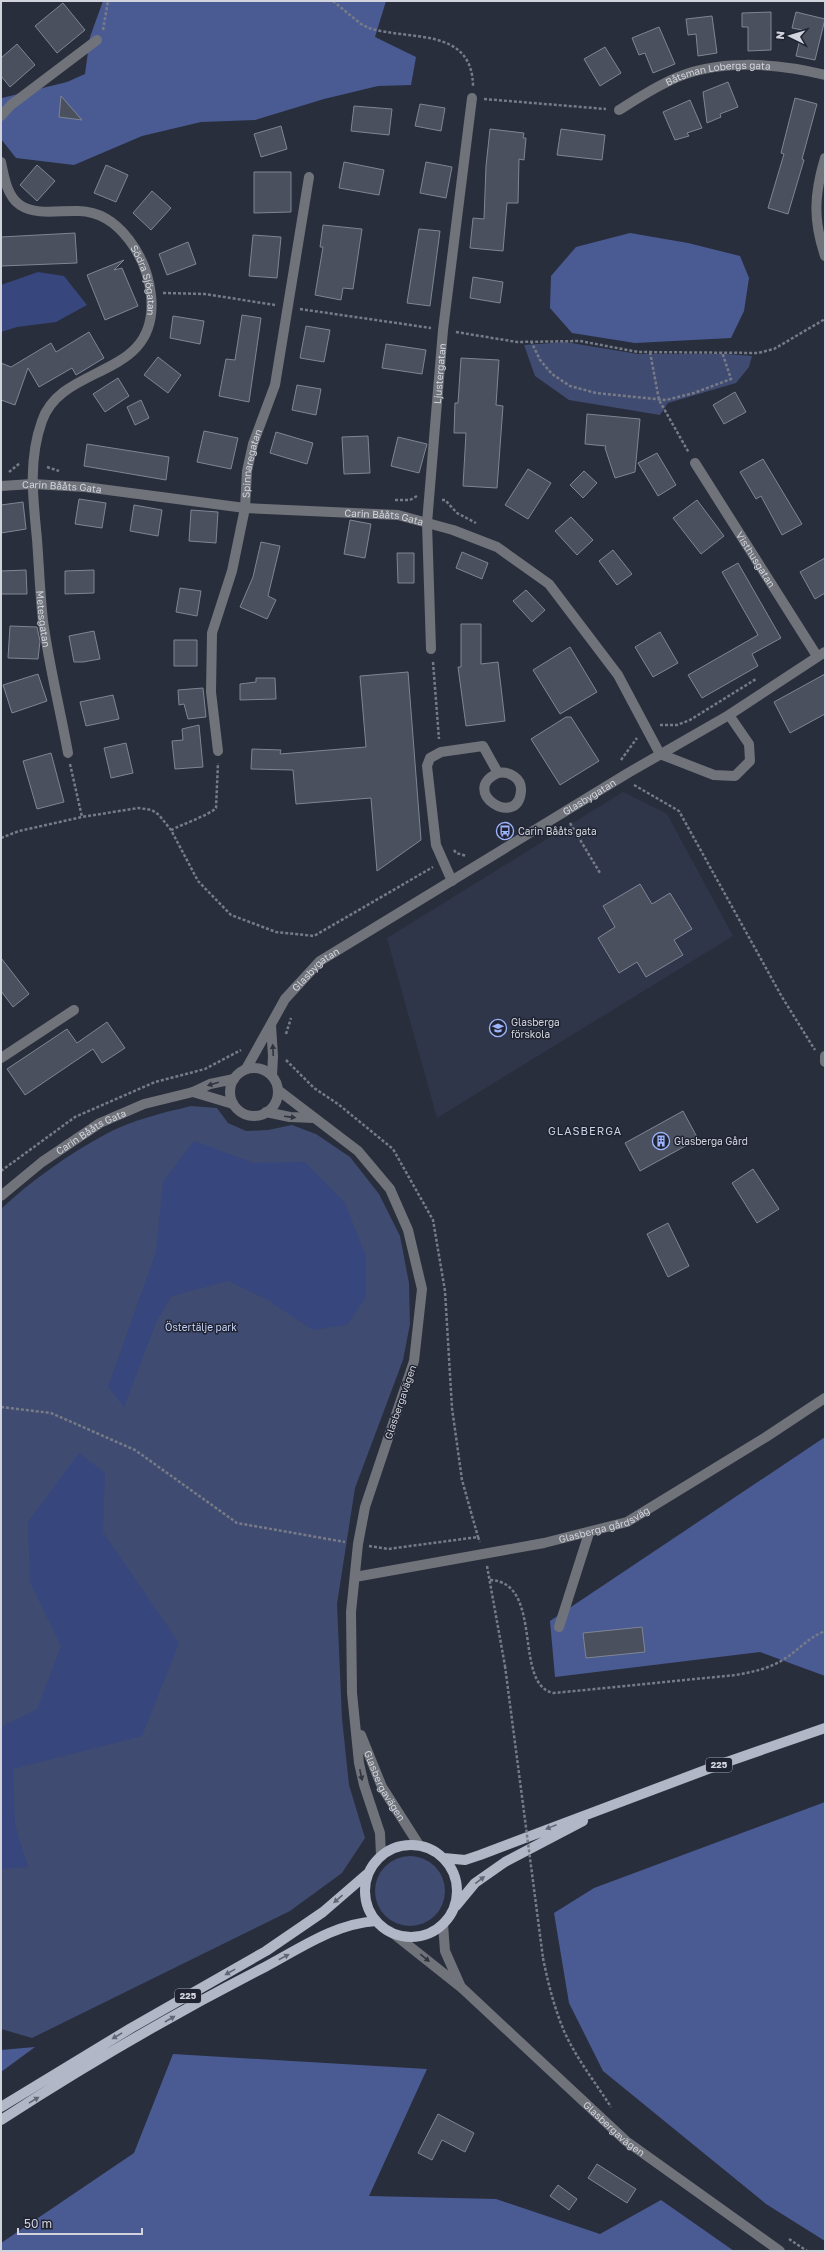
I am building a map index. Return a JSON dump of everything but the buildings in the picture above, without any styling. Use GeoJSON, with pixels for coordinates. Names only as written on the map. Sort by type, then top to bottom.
{"type":"FeatureCollection","features":[{"type":"Feature","properties":{"kind":"main road","name":"225"},"geometry":{"type":"LineString","coordinates":[[444,1858],[465,1860],[480,1855],[724,1763],[825,1728]]}},
{"type":"Feature","properties":{"kind":"main road","name":"225"},"geometry":{"type":"LineString","coordinates":[[1,2120],[138,2037],[222,1989],[325,1935],[358,1923],[376,1922],[394,1934],[416,1937],[430,1933],[443,1924],[475,1884],[505,1862],[614,1805]]}},
{"type":"Feature","properties":{"kind":"main road","name":"225"},"geometry":{"type":"LineString","coordinates":[[1,2107],[131,2028],[266,1951],[323,1912],[367,1874],[381,1855],[403,1845],[419,1845],[433,1850],[444,1858],[453,1871],[457,1886],[454,1909]]}},
{"type":"Feature","properties":{"kind":"main road"},"geometry":{"type":"LineString","coordinates":[[367,1874],[365,1899],[376,1922]]}},
{"type":"Feature","properties":{"kind":"street"},"geometry":{"type":"LineString","coordinates":[[1,116],[11,105],[96,40]]}},
{"type":"Feature","properties":{"kind":"street","name":"Båtsman Lobergs gata"},"geometry":{"type":"LineString","coordinates":[[619,110],[669,81],[687,74],[720,67],[756,66],[825,75]]}},
{"type":"Feature","properties":{"kind":"street","name":"Ljustergatan"},"geometry":{"type":"LineString","coordinates":[[431,648],[427,522],[443,330],[472,98]]}},
{"type":"Feature","properties":{"kind":"street"},"geometry":{"type":"LineString","coordinates":[[825,158],[815,200],[816,220],[825,256]]}},
{"type":"Feature","properties":{"kind":"street","name":"Södra Sjögatan"},"geometry":{"type":"LineString","coordinates":[[1,162],[12,197],[22,206],[41,211],[84,211],[107,220],[118,227],[132,243],[151,292],[152,314],[148,328],[141,342],[126,357],[64,392],[51,403],[44,413],[36,437],[32,484]]}},
{"type":"Feature","properties":{"kind":"street","name":"Spinnaregatan"},"geometry":{"type":"LineString","coordinates":[[218,751],[211,692],[212,632],[232,571],[245,508],[247,471],[253,444],[275,385],[310,177]]}},
{"type":"Feature","properties":{"kind":"street","name":"Visthusgatan"},"geometry":{"type":"LineString","coordinates":[[695,464],[821,654]]}},
{"type":"Feature","properties":{"kind":"street","name":"Carin Bååts Gata"},"geometry":{"type":"LineString","coordinates":[[1,486],[32,484],[85,486],[245,508],[398,515],[427,522],[497,546],[548,584],[618,675],[660,754]]}},
{"type":"Feature","properties":{"kind":"street","name":"Metesgatan"},"geometry":{"type":"LineString","coordinates":[[32,484],[43,620],[68,753]]}},
{"type":"Feature","properties":{"kind":"street","name":"Glasbygatan"},"geometry":{"type":"LineString","coordinates":[[246,1069],[285,999],[320,961],[628,773],[729,715],[821,654]]}},
{"type":"Feature","properties":{"kind":"street"},"geometry":{"type":"LineString","coordinates":[[660,754],[714,775],[735,776],[750,762],[749,744],[729,715]]}},
{"type":"Feature","properties":{"kind":"street"},"geometry":{"type":"LineString","coordinates":[[452,881],[436,845],[427,766],[430,758],[441,752],[483,746],[498,773]]}},
{"type":"Feature","properties":{"kind":"street"},"geometry":{"type":"LineString","coordinates":[[1,1058],[74,1010]]}},
{"type":"Feature","properties":{"kind":"street"},"geometry":{"type":"LineString","coordinates":[[266,1112],[275,1103],[278,1090],[272,1076],[273,1056],[271,1024]]}},
{"type":"Feature","properties":{"kind":"street"},"geometry":{"type":"LineString","coordinates":[[233,1104],[230,1092],[234,1079],[246,1069],[260,1069],[272,1076]]}},
{"type":"Feature","properties":{"kind":"street","name":"Carin Bååts Gata"},"geometry":{"type":"LineString","coordinates":[[1,1196],[42,1162],[100,1122],[144,1104],[193,1092],[210,1084],[234,1079]]}},
{"type":"Feature","properties":{"kind":"street","name":"Glasbergavägen"},"geometry":{"type":"LineString","coordinates":[[278,1090],[358,1151],[390,1189],[408,1230],[422,1289],[414,1361],[368,1500],[358,1544],[351,1612],[352,1693],[359,1763],[364,1785],[380,1833],[381,1855]]}},
{"type":"Feature","properties":{"kind":"street"},"geometry":{"type":"LineString","coordinates":[[193,1092],[233,1104],[244,1114],[252,1116],[266,1112],[290,1117],[314,1118]]}},
{"type":"Feature","properties":{"kind":"street","name":"Glasberga gårdsväg"},"geometry":{"type":"LineString","coordinates":[[354,1577],[485,1555],[589,1533],[627,1522],[766,1437],[825,1398]]}},
{"type":"Feature","properties":{"kind":"street"},"geometry":{"type":"LineString","coordinates":[[559,1626],[589,1533]]}},
{"type":"Feature","properties":{"kind":"street","name":"Glasbergavägen"},"geometry":{"type":"LineString","coordinates":[[356,1722],[370,1761],[382,1787],[419,1845]]}},
{"type":"Feature","properties":{"kind":"street","name":"Glasbergavägen"},"geometry":{"type":"LineString","coordinates":[[443,1924],[445,1951],[462,1988]]}},
{"type":"Feature","properties":{"kind":"street","name":"Glasbergavägen"},"geometry":{"type":"LineString","coordinates":[[394,1934],[462,1988],[626,2141],[780,2251]]}},
{"type":"Feature","properties":{"kind":"path"},"geometry":{"type":"LineString","coordinates":[[96,40],[105,26],[108,1]]}},
{"type":"Feature","properties":{"kind":"path"},"geometry":{"type":"LineString","coordinates":[[333,1],[369,28],[438,39],[452,45],[464,57],[471,68],[472,98],[619,110]]}},
{"type":"Feature","properties":{"kind":"path"},"geometry":{"type":"LineString","coordinates":[[151,292],[205,294],[517,342],[580,341],[638,352],[764,352],[774,349],[825,319]]}},
{"type":"Feature","properties":{"kind":"path"},"geometry":{"type":"LineString","coordinates":[[531,341],[535,353],[546,368],[570,386],[596,393],[659,400],[683,397],[731,379],[722,352]]}},
{"type":"Feature","properties":{"kind":"path"},"geometry":{"type":"LineString","coordinates":[[650,352],[659,400],[695,464]]}},
{"type":"Feature","properties":{"kind":"path"},"geometry":{"type":"LineString","coordinates":[[1,474],[9,473],[18,463],[40,461],[50,469],[63,472]]}},
{"type":"Feature","properties":{"kind":"path"},"geometry":{"type":"LineString","coordinates":[[394,500],[410,500],[417,496],[445,500],[456,513],[483,527]]}},
{"type":"Feature","properties":{"kind":"path"},"geometry":{"type":"LineString","coordinates":[[431,648],[441,752]]}},
{"type":"Feature","properties":{"kind":"path"},"geometry":{"type":"LineString","coordinates":[[619,763],[644,727],[677,725],[690,720],[757,679]]}},
{"type":"Feature","properties":{"kind":"path"},"geometry":{"type":"LineString","coordinates":[[171,830],[199,816],[213,812],[216,808],[218,751]]}},
{"type":"Feature","properties":{"kind":"path"},"geometry":{"type":"LineString","coordinates":[[68,753],[82,817]]}},
{"type":"Feature","properties":{"kind":"path"},"geometry":{"type":"LineString","coordinates":[[623,759],[633,785],[679,811],[782,997],[816,1050],[825,1059]]}},
{"type":"Feature","properties":{"kind":"path"},"geometry":{"type":"LineString","coordinates":[[627,789],[633,785]]}},
{"type":"Feature","properties":{"kind":"path"},"geometry":{"type":"LineString","coordinates":[[1,838],[19,831],[82,817],[145,808],[159,815],[171,830],[198,880],[231,915],[276,932],[314,936],[456,853],[472,856]]}},
{"type":"Feature","properties":{"kind":"path"},"geometry":{"type":"LineString","coordinates":[[563,826],[576,819]]}},
{"type":"Feature","properties":{"kind":"path"},"geometry":{"type":"LineString","coordinates":[[570,822],[600,873]]}},
{"type":"Feature","properties":{"kind":"path"},"geometry":{"type":"LineString","coordinates":[[452,847],[456,853]]}},
{"type":"Feature","properties":{"kind":"path"},"geometry":{"type":"LineString","coordinates":[[285,1040],[292,1016]]}},
{"type":"Feature","properties":{"kind":"path"},"geometry":{"type":"LineString","coordinates":[[286,1059],[314,1088],[338,1104],[392,1149],[433,1220],[445,1291],[452,1408],[462,1480],[478,1537],[485,1555],[505,1666],[543,1958],[548,1983],[564,2032],[576,2054],[612,2109]]}},
{"type":"Feature","properties":{"kind":"path"},"geometry":{"type":"LineString","coordinates":[[1,1407],[51,1413],[135,1450],[236,1523],[388,1549],[478,1537]]}},
{"type":"Feature","properties":{"kind":"path"},"geometry":{"type":"LineString","coordinates":[[490,1580],[501,1580],[512,1588],[522,1614],[537,1681],[546,1692],[554,1693],[736,1675],[762,1670],[780,1661],[805,1641],[825,1631]]}},
{"type":"Feature","properties":{"kind":"shaded area"},"geometry":{"type":"Polygon","coordinates":[[[103,1],[386,1],[375,37],[416,57],[411,85],[378,86],[324,99],[255,120],[201,122],[142,136],[74,165],[16,158],[1,139],[2,98],[67,82],[85,74],[90,37],[103,1]]]}},
{"type":"Feature","properties":{"kind":"shaded area"},"geometry":{"type":"Polygon","coordinates":[[[630,233],[688,243],[740,256],[749,278],[744,311],[731,338],[635,343],[572,333],[550,308],[551,276],[576,247],[630,233]]]}},
{"type":"Feature","properties":{"kind":"shaded area"},"geometry":{"type":"Polygon","coordinates":[[[38,272],[64,276],[87,305],[56,322],[17,327],[1,332],[1,285],[38,272]]]}},
{"type":"Feature","properties":{"kind":"shaded area","name":"Glasberga förskola"},"geometry":{"type":"Polygon","coordinates":[[[623,792],[667,814],[733,936],[437,1118],[387,938],[623,792]]]}},
{"type":"Feature","properties":{"kind":"shaded area"},"geometry":{"type":"Polygon","coordinates":[[[194,1141],[254,1163],[305,1162],[345,1203],[366,1257],[366,1297],[347,1325],[313,1330],[268,1300],[228,1281],[172,1296],[157,1320],[124,1407],[108,1387],[156,1252],[163,1182],[194,1141]]]}},
{"type":"Feature","properties":{"kind":"shaded area"},"geometry":{"type":"Polygon","coordinates":[[[825,1437],[825,1676],[760,1652],[555,1677],[550,1621],[825,1437]]]}},
{"type":"Feature","properties":{"kind":"shaded area"},"geometry":{"type":"Polygon","coordinates":[[[79,1453],[105,1473],[103,1532],[179,1643],[142,1736],[13,1769],[15,1825],[28,1867],[1,1869],[1,1727],[37,1709],[61,1646],[30,1582],[28,1522],[79,1453]]]}},
{"type":"Feature","properties":{"kind":"shaded area"},"geometry":{"type":"Polygon","coordinates":[[[825,1802],[825,2241],[766,2204],[603,2071],[569,2003],[554,1913],[594,1888],[825,1802]]]}},
{"type":"Feature","properties":{"kind":"shaded area"},"geometry":{"type":"Polygon","coordinates":[[[35,2047],[1,2072],[1,2050],[35,2047]]]}},
{"type":"Feature","properties":{"kind":"shaded area"},"geometry":{"type":"Polygon","coordinates":[[[173,2054],[427,2069],[369,2196],[496,2199],[600,2234],[661,2200],[734,2251],[1,2251],[1,2243],[134,2153],[173,2054]]]}},
{"type":"Feature","properties":{"kind":"green space"},"geometry":{"type":"Polygon","coordinates":[[[565,342],[638,354],[728,354],[752,356],[749,367],[736,383],[668,403],[660,415],[569,400],[535,376],[524,345],[565,342]]]}},
{"type":"Feature","properties":{"kind":"green space","name":"Östertälje park"},"geometry":{"type":"Polygon","coordinates":[[[191,1106],[217,1108],[228,1123],[246,1131],[268,1130],[292,1125],[316,1134],[350,1157],[379,1194],[400,1236],[409,1283],[410,1324],[403,1360],[355,1488],[337,1604],[342,1718],[349,1785],[365,1838],[342,1873],[290,1911],[32,2038],[1,2029],[1,1209],[51,1168],[106,1134],[158,1114],[191,1106]]]}},
{"type":"Feature","properties":{"kind":"green space"},"geometry":{"type":"Polygon","coordinates":[[[410,1856],[423,1859],[435,1866],[442,1878],[445,1891],[442,1904],[435,1916],[423,1923],[410,1926],[397,1923],[385,1916],[378,1904],[375,1891],[378,1878],[385,1866],[397,1859],[410,1856]]]}},
{"type":"Feature","properties":{"kind":"place","name":"Carin Bååts gata"},"geometry":{"type":"Point","coordinates":[505,831]}},
{"type":"Feature","properties":{"kind":"place","name":"Glasberga förskola"},"geometry":{"type":"Point","coordinates":[498,1028]}},
{"type":"Feature","properties":{"kind":"place","name":"Glasberga Gård"},"geometry":{"type":"Point","coordinates":[661,1141]}},
{"type":"Feature","properties":{"kind":"district","name":"GLASBERGA"},"geometry":{"type":"Point","coordinates":[585,1131]}}]}
